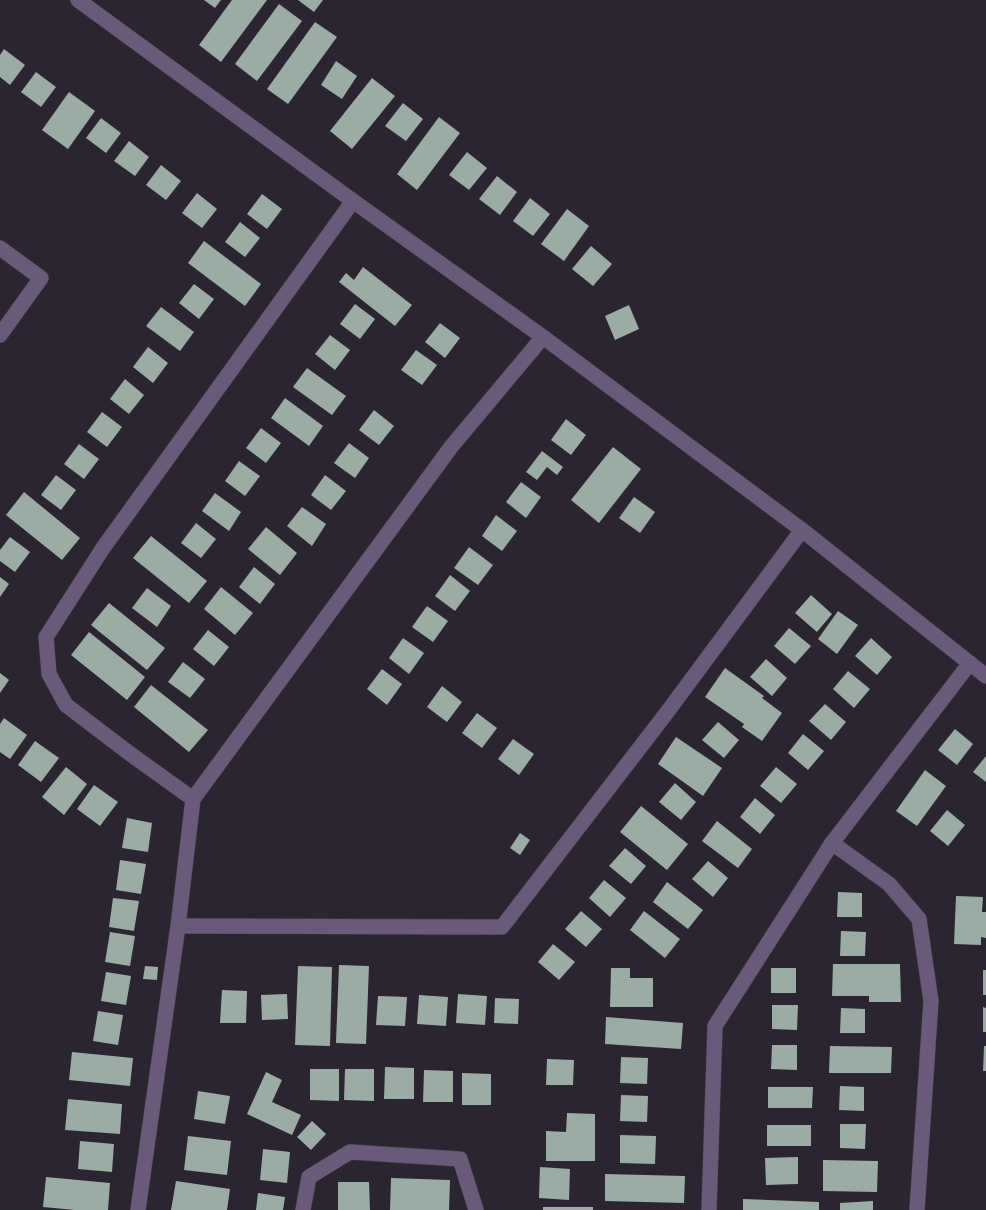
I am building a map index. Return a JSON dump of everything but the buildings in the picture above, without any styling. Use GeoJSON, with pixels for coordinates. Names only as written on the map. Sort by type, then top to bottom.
{"type":"FeatureCollection","features":[{"type":"Feature","properties":{"kind":"street"},"geometry":{"type":"LineString","coordinates":[[78,0],[543,337],[802,530],[986,676]]}},
{"type":"Feature","properties":{"kind":"street"},"geometry":{"type":"LineString","coordinates":[[194,799],[66,705],[49,674],[46,637],[103,548],[353,201]]}},
{"type":"Feature","properties":{"kind":"street"},"geometry":{"type":"LineString","coordinates":[[0,248],[41,278],[0,335]]}},
{"type":"Feature","properties":{"kind":"street"},"geometry":{"type":"LineString","coordinates":[[138,1210],[194,799],[451,447],[543,337]]}},
{"type":"Feature","properties":{"kind":"street"},"geometry":{"type":"LineString","coordinates":[[178,926],[502,927],[668,711],[802,530]]}},
{"type":"Feature","properties":{"kind":"street"},"geometry":{"type":"LineString","coordinates":[[709,1210],[715,1026],[832,843],[970,663]]}},
{"type":"Feature","properties":{"kind":"street"},"geometry":{"type":"LineString","coordinates":[[832,843],[889,884],[919,919],[931,1001],[917,1210]]}},
{"type":"Feature","properties":{"kind":"street"},"geometry":{"type":"LineString","coordinates":[[303,1210],[309,1177],[350,1152],[460,1159],[476,1210]]}}]}
